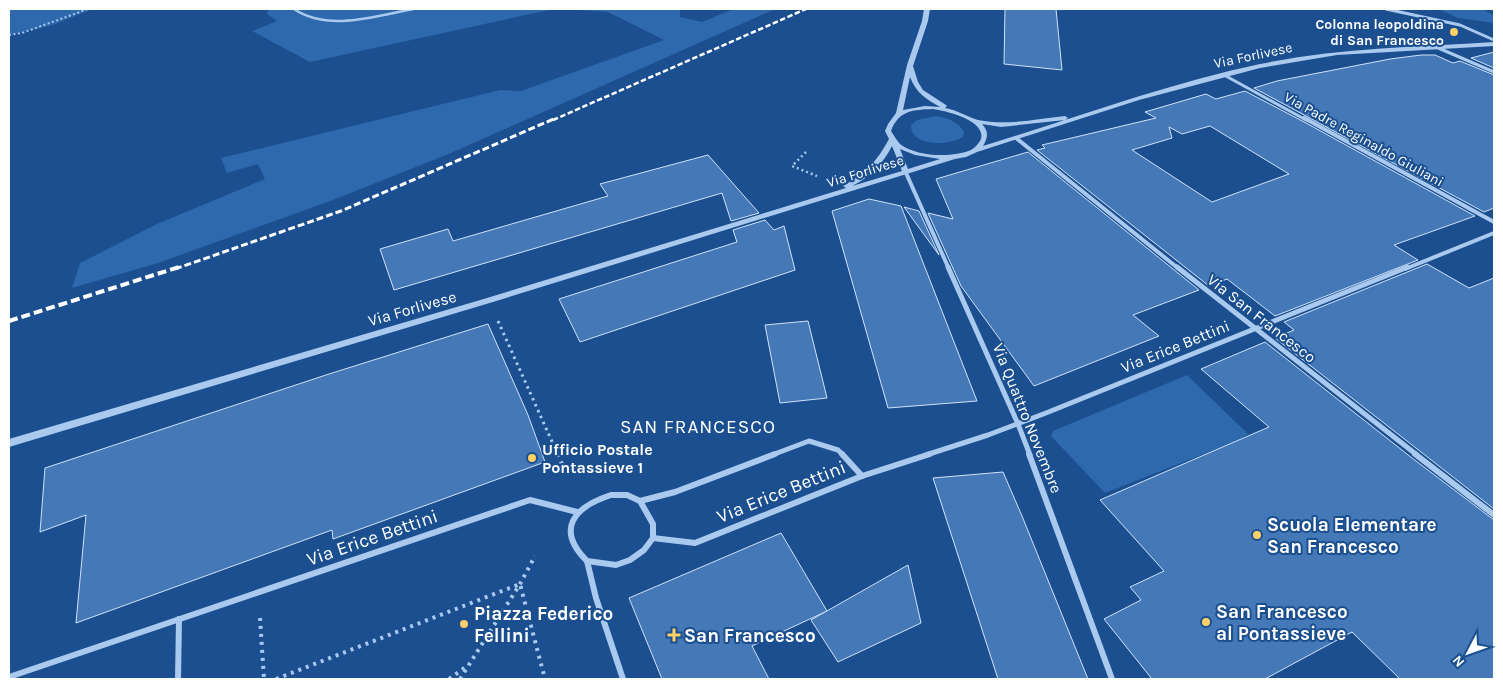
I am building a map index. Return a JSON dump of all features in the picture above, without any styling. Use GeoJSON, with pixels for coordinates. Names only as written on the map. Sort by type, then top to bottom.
{"type":"FeatureCollection","features":[{"type":"Feature","properties":{"kind":"street"},"geometry":{"type":"LineString","coordinates":[[899,113],[910,65],[925,21],[927,9]]}},
{"type":"Feature","properties":{"kind":"street"},"geometry":{"type":"LineString","coordinates":[[1386,9],[1460,25],[1474,30],[1494,42]]}},
{"type":"Feature","properties":{"kind":"street","name":"Via Forlivese"},"geometry":{"type":"LineString","coordinates":[[1082,116],[1002,124],[975,121],[964,114],[949,110],[916,108],[899,113],[890,120],[888,131],[892,140],[899,146],[917,154],[935,157],[956,157],[1082,116],[1260,66],[1337,53],[1494,42]]}},
{"type":"Feature","properties":{"kind":"street"},"geometry":{"type":"LineString","coordinates":[[1436,47],[1494,72]]}},
{"type":"Feature","properties":{"kind":"street"},"geometry":{"type":"LineString","coordinates":[[910,65],[914,85],[924,95],[949,110]]}},
{"type":"Feature","properties":{"kind":"street","name":"Via Padre Reginaldo Giuliani"},"geometry":{"type":"LineString","coordinates":[[1224,75],[1494,222]]}},
{"type":"Feature","properties":{"kind":"street"},"geometry":{"type":"LineString","coordinates":[[972,152],[980,146],[984,138],[982,129],[975,121]]}},
{"type":"Feature","properties":{"kind":"street","name":"Via San Francesco"},"geometry":{"type":"LineString","coordinates":[[1016,138],[1254,329],[1494,515]]}},
{"type":"Feature","properties":{"kind":"street"},"geometry":{"type":"LineString","coordinates":[[892,140],[906,172]]}},
{"type":"Feature","properties":{"kind":"street","name":"Via Forlivese"},"geometry":{"type":"LineString","coordinates":[[822,198],[859,180],[883,160],[892,140]]}},
{"type":"Feature","properties":{"kind":"street","name":"Via Forlivese"},"geometry":{"type":"LineString","coordinates":[[9,442],[490,300],[972,152]]}},
{"type":"Feature","properties":{"kind":"street","name":"Via Quattro Novembre"},"geometry":{"type":"LineString","coordinates":[[906,172],[1018,424],[1112,679]]}},
{"type":"Feature","properties":{"kind":"street","name":"Via Erice Bettini"},"geometry":{"type":"LineString","coordinates":[[653,538],[695,543],[862,476],[1018,424],[1494,233]]}},
{"type":"Feature","properties":{"kind":"street","name":"Via Erice Bettini"},"geometry":{"type":"LineString","coordinates":[[9,676],[530,500],[577,512],[594,500],[611,495],[627,495],[640,501],[674,492],[809,442],[838,450],[862,476]]}},
{"type":"Feature","properties":{"kind":"street"},"geometry":{"type":"LineString","coordinates":[[588,561],[616,565],[630,560],[644,550],[653,538],[653,524],[640,501]]}},
{"type":"Feature","properties":{"kind":"street"},"geometry":{"type":"LineString","coordinates":[[577,512],[570,526],[571,537],[574,547],[588,561],[596,598],[623,679]]}},
{"type":"Feature","properties":{"kind":"street"},"geometry":{"type":"LineString","coordinates":[[178,679],[179,619]]}},
{"type":"Feature","properties":{"kind":"lane"},"geometry":{"type":"LineString","coordinates":[[294,9],[299,14],[314,20],[370,17],[412,9]]}},
{"type":"Feature","properties":{"kind":"path"},"geometry":{"type":"LineString","coordinates":[[9,35],[22,33],[88,9]]}},
{"type":"Feature","properties":{"kind":"path"},"geometry":{"type":"LineString","coordinates":[[806,152],[792,166],[818,176]]}},
{"type":"Feature","properties":{"kind":"path"},"geometry":{"type":"LineString","coordinates":[[497,318],[562,464]]}},
{"type":"Feature","properties":{"kind":"path"},"geometry":{"type":"LineString","coordinates":[[460,679],[520,584],[535,556]]}},
{"type":"Feature","properties":{"kind":"path"},"geometry":{"type":"LineString","coordinates":[[276,679],[520,584]]}},
{"type":"Feature","properties":{"kind":"path"},"geometry":{"type":"LineString","coordinates":[[520,584],[545,679]]}},
{"type":"Feature","properties":{"kind":"path"},"geometry":{"type":"LineString","coordinates":[[260,618],[264,679]]}},
{"type":"Feature","properties":{"kind":"path"},"geometry":{"type":"LineString","coordinates":[[449,679],[470,664]]}},
{"type":"Feature","properties":{"kind":"shaded area"},"geometry":{"type":"Polygon","coordinates":[[[9,9],[92,9],[53,25],[9,35],[9,9]]]}},
{"type":"Feature","properties":{"kind":"shaded area"},"geometry":{"type":"Polygon","coordinates":[[[269,9],[553,9],[310,62],[252,31],[277,21],[267,14],[269,9]]]}},
{"type":"Feature","properties":{"kind":"shaded area"},"geometry":{"type":"Polygon","coordinates":[[[568,9],[680,9],[680,17],[702,22],[734,9],[775,9],[451,153],[333,200],[158,263],[72,288],[80,263],[157,224],[265,179],[258,164],[227,173],[221,158],[500,90],[521,91],[664,40],[608,12],[568,9]]]}},
{"type":"Feature","properties":{"kind":"shaded area"},"geometry":{"type":"Polygon","coordinates":[[[1439,9],[1481,9],[1494,15],[1494,23],[1458,18],[1439,9]]]}},
{"type":"Feature","properties":{"kind":"shaded area"},"geometry":{"type":"Polygon","coordinates":[[[936,116],[948,119],[959,125],[964,132],[963,137],[949,142],[932,143],[924,141],[912,132],[911,125],[917,120],[936,116]]]}},
{"type":"Feature","properties":{"kind":"shaded area"},"geometry":{"type":"Polygon","coordinates":[[[1187,375],[1248,434],[1237,441],[1105,493],[1051,436],[1053,431],[1187,375]]]}},
{"type":"Feature","properties":{"kind":"building"},"geometry":{"type":"Polygon","coordinates":[[[1005,9],[1056,9],[1062,70],[1004,64],[1005,9]]]}},
{"type":"Feature","properties":{"kind":"building"},"geometry":{"type":"Polygon","coordinates":[[[1494,52],[1494,68],[1471,58],[1494,52]]]}},
{"type":"Feature","properties":{"kind":"building"},"geometry":{"type":"Polygon","coordinates":[[[1435,55],[1453,63],[1460,61],[1494,75],[1494,208],[1484,212],[1254,88],[1277,81],[1390,59],[1435,55]]]}},
{"type":"Feature","properties":{"kind":"building"},"geometry":{"type":"Polygon","coordinates":[[[1245,91],[1475,216],[1394,245],[1418,260],[1275,316],[1227,279],[1209,286],[1037,150],[1045,148],[1042,145],[1156,118],[1145,112],[1206,94],[1216,99],[1245,91]],[[1210,126],[1182,134],[1169,127],[1172,138],[1132,150],[1212,202],[1289,174],[1210,126]]]}},
{"type":"Feature","properties":{"kind":"building"},"geometry":{"type":"Polygon","coordinates":[[[1028,152],[1199,290],[1133,315],[1159,336],[1034,386],[961,286],[928,213],[953,219],[936,179],[1028,152]]]}},
{"type":"Feature","properties":{"kind":"building"},"geometry":{"type":"Polygon","coordinates":[[[708,155],[759,213],[731,221],[722,193],[394,290],[380,249],[448,229],[453,241],[608,196],[600,184],[708,155]]]}},
{"type":"Feature","properties":{"kind":"building"},"geometry":{"type":"Polygon","coordinates":[[[869,199],[901,206],[977,401],[888,408],[832,211],[869,199]]]}},
{"type":"Feature","properties":{"kind":"building"},"geometry":{"type":"Polygon","coordinates":[[[904,207],[919,211],[939,255],[904,207]]]}},
{"type":"Feature","properties":{"kind":"building"},"geometry":{"type":"Polygon","coordinates":[[[765,220],[774,230],[784,226],[795,270],[580,342],[559,299],[737,242],[733,230],[765,220]]]}},
{"type":"Feature","properties":{"kind":"building"},"geometry":{"type":"Polygon","coordinates":[[[1427,264],[1469,288],[1494,278],[1494,509],[1275,338],[1294,330],[1284,322],[1427,264]]]}},
{"type":"Feature","properties":{"kind":"building"},"geometry":{"type":"Polygon","coordinates":[[[808,321],[827,398],[780,403],[765,325],[808,321]]]}},
{"type":"Feature","properties":{"kind":"building"},"geometry":{"type":"Polygon","coordinates":[[[488,324],[528,415],[545,462],[333,539],[332,530],[76,623],[86,515],[40,532],[45,468],[329,374],[488,324]]]}},
{"type":"Feature","properties":{"kind":"building"},"geometry":{"type":"Polygon","coordinates":[[[1265,342],[1494,520],[1494,679],[1400,679],[1352,632],[1265,679],[1152,679],[1104,619],[1141,600],[1130,587],[1164,571],[1100,500],[1269,427],[1201,369],[1265,342]]]}},
{"type":"Feature","properties":{"kind":"building"},"geometry":{"type":"Polygon","coordinates":[[[1003,472],[1088,679],[998,679],[933,478],[1003,472]]]}},
{"type":"Feature","properties":{"kind":"building"},"geometry":{"type":"Polygon","coordinates":[[[781,533],[827,611],[752,646],[769,679],[662,679],[629,598],[781,533]]]}},
{"type":"Feature","properties":{"kind":"building"},"geometry":{"type":"Polygon","coordinates":[[[908,565],[921,623],[838,662],[811,620],[908,565]]]}},
{"type":"Feature","properties":{"kind":"railway"},"geometry":{"type":"LineString","coordinates":[[553,120],[806,9]]}},
{"type":"Feature","properties":{"kind":"railway"},"geometry":{"type":"LineString","coordinates":[[175,269],[341,211],[556,118]]}},
{"type":"Feature","properties":{"kind":"railway"},"geometry":{"type":"LineString","coordinates":[[9,321],[179,267]]}},
{"type":"Feature","properties":{"kind":"place","name":"Colonna leopoldina di San Francesco"},"geometry":{"type":"Point","coordinates":[1454,32]}},
{"type":"Feature","properties":{"kind":"place","name":"Ufficio Postale Pontassieve 1"},"geometry":{"type":"Point","coordinates":[532,458]}},
{"type":"Feature","properties":{"kind":"place","name":"Scuola Elementare San Francesco"},"geometry":{"type":"Point","coordinates":[1257,535]}},
{"type":"Feature","properties":{"kind":"place","name":"San Francesco al Pontassieve"},"geometry":{"type":"Point","coordinates":[1206,622]}},
{"type":"Feature","properties":{"kind":"place","name":"Piazza Federico Fellini"},"geometry":{"type":"Point","coordinates":[464,624]}},
{"type":"Feature","properties":{"kind":"place","name":"San Francesco"},"geometry":{"type":"Point","coordinates":[674,635]}},
{"type":"Feature","properties":{"kind":"district","name":"SAN FRANCESCO"},"geometry":{"type":"Point","coordinates":[698,426]}}]}
